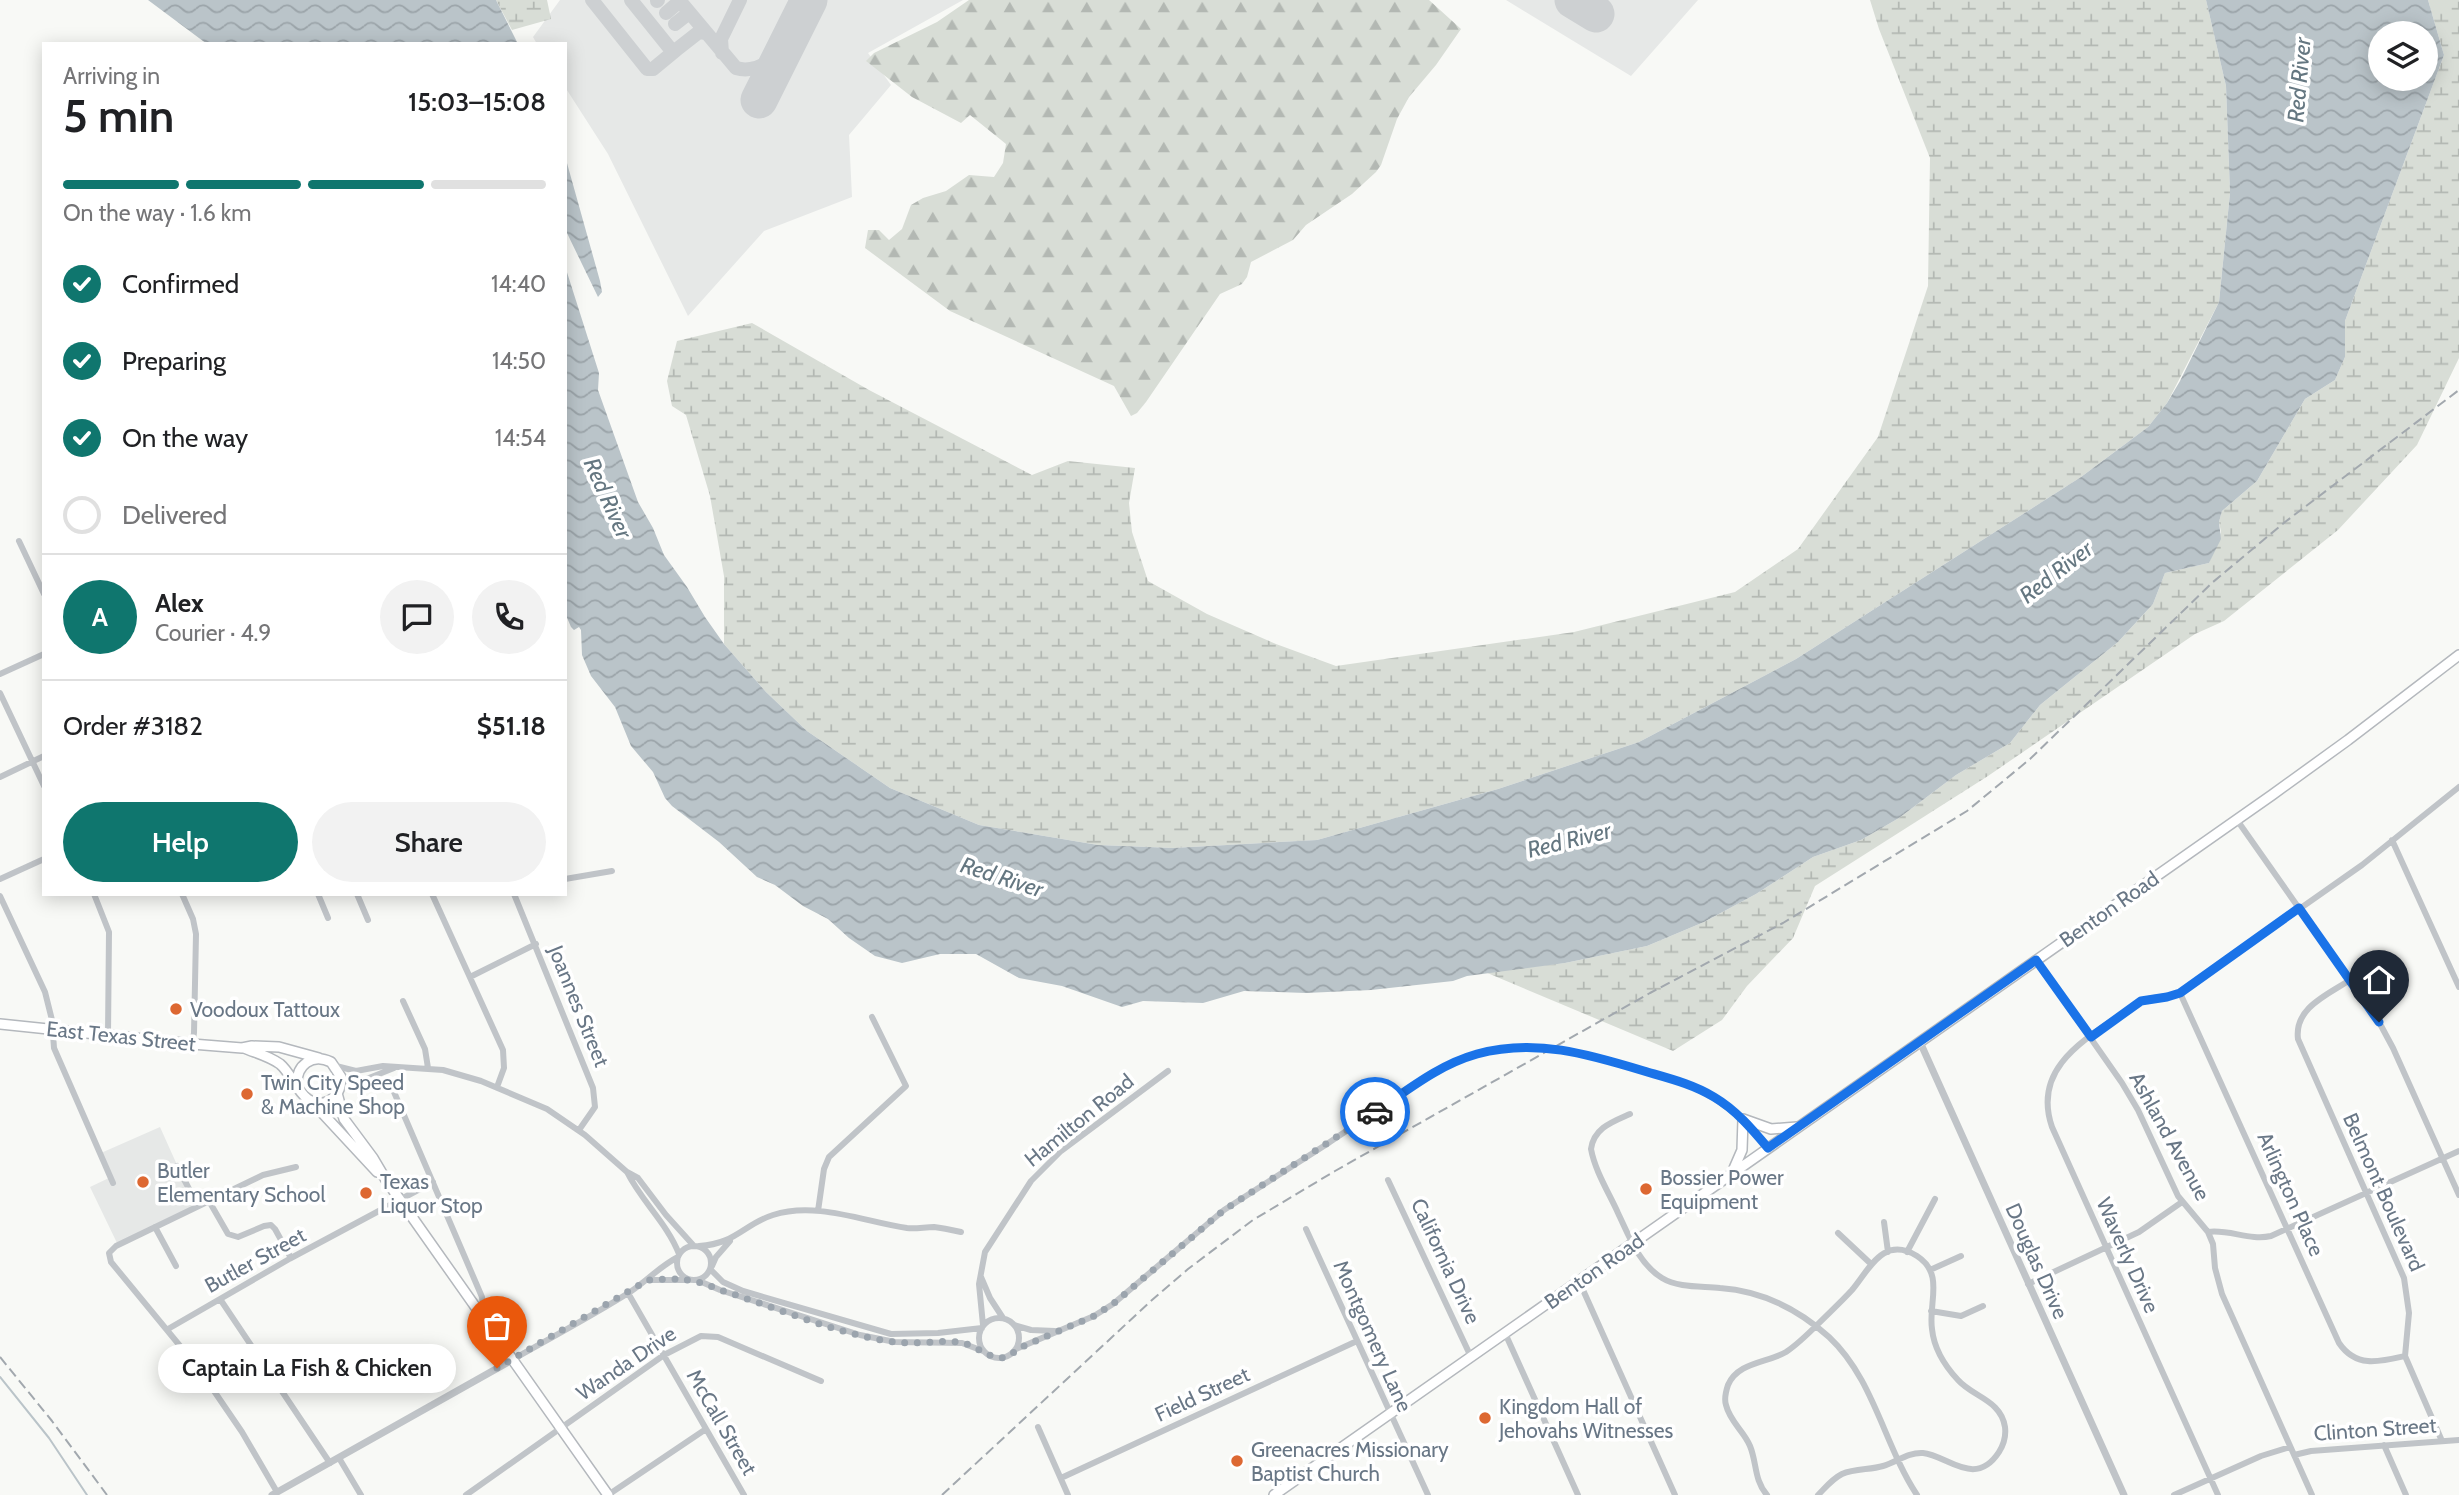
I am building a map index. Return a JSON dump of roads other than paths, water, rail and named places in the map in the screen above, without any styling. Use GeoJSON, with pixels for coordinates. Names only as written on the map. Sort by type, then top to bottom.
{"type":"FeatureCollection","features":[{"type":"Feature","properties":{"kind":"main road","name":"Benton Road"},"geometry":{"type":"LineString","coordinates":[[1274,1495],[2237,820],[2459,655]]}},
{"type":"Feature","properties":{"kind":"main road","name":"East Texas Street"},"geometry":{"type":"LineString","coordinates":[[0,1024],[192,1044],[242,1048],[279,1047],[319,1058],[336,1066],[341,1077],[338,1091],[344,1119],[608,1495]]}},
{"type":"Feature","properties":{"kind":"main road","name":"East Texas Street"},"geometry":{"type":"LineString","coordinates":[[242,1048],[275,1061],[291,1075],[302,1096],[312,1102],[386,1180]]}},
{"type":"Feature","properties":{"kind":"main road"},"geometry":{"type":"LineString","coordinates":[[297,1086],[298,1072],[302,1066],[319,1058]]}},
{"type":"Feature","properties":{"kind":"main road"},"geometry":{"type":"LineString","coordinates":[[312,1102],[329,1101],[338,1091]]}},
{"type":"Feature","properties":{"kind":"main road"},"geometry":{"type":"LineString","coordinates":[[1731,1175],[1742,1150],[1743,1119],[1771,1129],[1799,1126]]}},
{"type":"Feature","properties":{"kind":"street"},"geometry":{"type":"LineString","coordinates":[[19,541],[42,590]]}},
{"type":"Feature","properties":{"kind":"street"},"geometry":{"type":"LineString","coordinates":[[0,674],[42,655]]}},
{"type":"Feature","properties":{"kind":"street"},"geometry":{"type":"LineString","coordinates":[[0,693],[42,782]]}},
{"type":"Feature","properties":{"kind":"street"},"geometry":{"type":"LineString","coordinates":[[0,777],[42,757]]}},
{"type":"Feature","properties":{"kind":"street"},"geometry":{"type":"LineString","coordinates":[[2180,993],[2392,840],[2459,787]]}},
{"type":"Feature","properties":{"kind":"street"},"geometry":{"type":"LineString","coordinates":[[2237,820],[2389,1040],[2459,1195]]}},
{"type":"Feature","properties":{"kind":"street"},"geometry":{"type":"LineString","coordinates":[[2392,840],[2459,987]]}},
{"type":"Feature","properties":{"kind":"street"},"geometry":{"type":"LineString","coordinates":[[0,879],[42,860]]}},
{"type":"Feature","properties":{"kind":"street"},"geometry":{"type":"LineString","coordinates":[[567,879],[612,871]]}},
{"type":"Feature","properties":{"kind":"street"},"geometry":{"type":"LineString","coordinates":[[0,896],[45,992],[51,1011],[54,1048],[60,1065],[113,1184]]}},
{"type":"Feature","properties":{"kind":"street"},"geometry":{"type":"LineString","coordinates":[[95,896],[110,932],[108,1034]]}},
{"type":"Feature","properties":{"kind":"street"},"geometry":{"type":"LineString","coordinates":[[184,896],[196,934],[192,1044]]}},
{"type":"Feature","properties":{"kind":"street"},"geometry":{"type":"LineString","coordinates":[[319,896],[328,918]]}},
{"type":"Feature","properties":{"kind":"street"},"geometry":{"type":"LineString","coordinates":[[358,896],[368,920]]}},
{"type":"Feature","properties":{"kind":"street"},"geometry":{"type":"LineString","coordinates":[[433,896],[505,1057],[497,1087]]}},
{"type":"Feature","properties":{"kind":"street","name":"Joannes Street"},"geometry":{"type":"LineString","coordinates":[[516,896],[595,1094],[593,1112],[579,1130]]}},
{"type":"Feature","properties":{"kind":"street"},"geometry":{"type":"LineString","coordinates":[[470,977],[536,944]]}},
{"type":"Feature","properties":{"kind":"street","name":"Ashland Avenue"},"geometry":{"type":"LineString","coordinates":[[2036,960],[2134,1101],[2182,1202],[2208,1232],[2213,1244],[2216,1274],[2222,1294],[2312,1495]]}},
{"type":"Feature","properties":{"kind":"street","name":"Belmont Boulevard"},"geometry":{"type":"LineString","coordinates":[[2350,980],[2306,1010],[2299,1020],[2297,1032],[2304,1055],[2406,1284],[2409,1313],[2404,1356]]}},
{"type":"Feature","properties":{"kind":"street","name":"Waverly Drive"},"geometry":{"type":"LineString","coordinates":[[2180,993],[2141,1001],[2070,1052],[2055,1069],[2049,1084],[2047,1107],[2052,1126],[2218,1495]]}},
{"type":"Feature","properties":{"kind":"street","name":"Arlington Place"},"geometry":{"type":"LineString","coordinates":[[2180,993],[2336,1337],[2346,1352],[2366,1362],[2404,1356]]}},
{"type":"Feature","properties":{"kind":"street"},"geometry":{"type":"LineString","coordinates":[[403,1002],[425,1049],[428,1068]]}},
{"type":"Feature","properties":{"kind":"street"},"geometry":{"type":"LineString","coordinates":[[818,1211],[824,1169],[829,1157],[906,1086],[872,1017]]}},
{"type":"Feature","properties":{"kind":"street","name":"Douglas Drive"},"geometry":{"type":"LineString","coordinates":[[1920,1042],[2124,1495]]}},
{"type":"Feature","properties":{"kind":"street"},"geometry":{"type":"LineString","coordinates":[[627,1172],[642,1198],[668,1229],[679,1256],[678,1269],[681,1274],[720,1290],[860,1335],[895,1342],[962,1343],[1000,1359],[1094,1316],[1113,1304],[1224,1210],[1442,1068],[1495,1050],[1532,1046],[1563,1049],[1676,1080],[1714,1097],[1743,1119],[1768,1148]]}},
{"type":"Feature","properties":{"kind":"street"},"geometry":{"type":"LineString","coordinates":[[336,1066],[356,1071],[375,1067],[428,1068],[461,1074],[547,1109],[579,1130],[643,1184],[666,1215],[697,1246],[708,1252],[711,1268],[723,1282],[743,1291],[891,1334],[938,1334],[982,1326],[991,1320],[1003,1318]]}},
{"type":"Feature","properties":{"kind":"street"},"geometry":{"type":"LineString","coordinates":[[338,1091],[394,1068]]}},
{"type":"Feature","properties":{"kind":"street","name":"Hamilton Road"},"geometry":{"type":"LineString","coordinates":[[982,1326],[979,1284],[985,1252],[1031,1181],[1061,1151],[1168,1071]]}},
{"type":"Feature","properties":{"kind":"street"},"geometry":{"type":"LineString","coordinates":[[391,1084],[482,1297],[483,1307],[479,1313]]}},
{"type":"Feature","properties":{"kind":"street"},"geometry":{"type":"LineString","coordinates":[[1630,1114],[1602,1128],[1593,1140],[1591,1149],[1632,1243],[1647,1265],[1662,1279],[1679,1284],[1733,1289],[1762,1296],[1791,1309],[1816,1326],[1840,1349],[1855,1370],[1917,1495]]}},
{"type":"Feature","properties":{"kind":"street"},"geometry":{"type":"LineString","coordinates":[[2208,1232],[2219,1231],[2262,1238],[2459,1151]]}},
{"type":"Feature","properties":{"kind":"street"},"geometry":{"type":"LineString","coordinates":[[177,1166],[198,1206]]}},
{"type":"Feature","properties":{"kind":"street"},"geometry":{"type":"LineString","coordinates":[[296,1167],[263,1175],[116,1246],[109,1253],[111,1262],[168,1329],[222,1402],[280,1493],[628,1293],[648,1280],[667,1262],[679,1256],[683,1250],[716,1245],[772,1215],[818,1211],[908,1228],[936,1227],[961,1232]]}},
{"type":"Feature","properties":{"kind":"street","name":"California Drive"},"geometry":{"type":"LineString","coordinates":[[1388,1180],[1471,1357]]}},
{"type":"Feature","properties":{"kind":"street","name":"Butler Street"},"geometry":{"type":"LineString","coordinates":[[168,1329],[433,1182]]}},
{"type":"Feature","properties":{"kind":"street"},"geometry":{"type":"LineString","coordinates":[[1907,1252],[1935,1199]]}},
{"type":"Feature","properties":{"kind":"street"},"geometry":{"type":"LineString","coordinates":[[209,1201],[228,1234],[238,1237],[271,1225],[292,1258]]}},
{"type":"Feature","properties":{"kind":"street"},"geometry":{"type":"LineString","coordinates":[[2028,1284],[2139,1232],[2182,1202]]}},
{"type":"Feature","properties":{"kind":"street"},"geometry":{"type":"LineString","coordinates":[[1884,1222],[1888,1252]]}},
{"type":"Feature","properties":{"kind":"street"},"geometry":{"type":"LineString","coordinates":[[155,1227],[176,1266]]}},
{"type":"Feature","properties":{"kind":"street","name":"Montgomery Lane"},"geometry":{"type":"LineString","coordinates":[[1306,1229],[1428,1495]]}},
{"type":"Feature","properties":{"kind":"street"},"geometry":{"type":"LineString","coordinates":[[1838,1233],[1871,1263]]}},
{"type":"Feature","properties":{"kind":"street"},"geometry":{"type":"LineString","coordinates":[[648,1280],[694,1280],[707,1274],[716,1257],[731,1239]]}},
{"type":"Feature","properties":{"kind":"street"},"geometry":{"type":"LineString","coordinates":[[1768,1495],[1758,1481],[1750,1446],[1728,1412],[1725,1400],[1727,1387],[1734,1375],[1743,1368],[1782,1354],[1795,1345],[1851,1291],[1871,1263],[1888,1252],[1907,1252],[1923,1260],[1930,1270],[1935,1289],[1931,1311],[1932,1332],[1940,1355],[1961,1384],[1988,1400],[1998,1410],[2005,1429],[2003,1443],[1994,1458],[1971,1469],[1953,1466],[1925,1453],[1912,1454],[1880,1467],[1842,1474],[1818,1495]]}},
{"type":"Feature","properties":{"kind":"street"},"geometry":{"type":"LineString","coordinates":[[1930,1270],[1961,1256]]}},
{"type":"Feature","properties":{"kind":"street"},"geometry":{"type":"LineString","coordinates":[[980,1275],[1003,1318],[1014,1325],[1031,1330],[1057,1331]]}},
{"type":"Feature","properties":{"kind":"street"},"geometry":{"type":"LineString","coordinates":[[1579,1281],[1675,1495]]}},
{"type":"Feature","properties":{"kind":"street","name":"McCall Street"},"geometry":{"type":"LineString","coordinates":[[628,1293],[744,1495]]}},
{"type":"Feature","properties":{"kind":"street"},"geometry":{"type":"LineString","coordinates":[[220,1299],[330,1463]]}},
{"type":"Feature","properties":{"kind":"street"},"geometry":{"type":"LineString","coordinates":[[1931,1311],[1961,1316],[1983,1306]]}},
{"type":"Feature","properties":{"kind":"street"},"geometry":{"type":"LineString","coordinates":[[1014,1325],[1020,1336],[1017,1349]]}},
{"type":"Feature","properties":{"kind":"street"},"geometry":{"type":"LineString","coordinates":[[982,1326],[979,1339],[983,1351]]}},
{"type":"Feature","properties":{"kind":"street"},"geometry":{"type":"LineString","coordinates":[[1506,1333],[1578,1495]]}},
{"type":"Feature","properties":{"kind":"street","name":"Wanda Drive"},"geometry":{"type":"LineString","coordinates":[[466,1495],[664,1355],[701,1335],[711,1336],[821,1381]]}},
{"type":"Feature","properties":{"kind":"street","name":"Field Street"},"geometry":{"type":"LineString","coordinates":[[1061,1478],[1357,1341]]}},
{"type":"Feature","properties":{"kind":"street"},"geometry":{"type":"LineString","coordinates":[[2404,1356],[2442,1441]]}},
{"type":"Feature","properties":{"kind":"street"},"geometry":{"type":"LineString","coordinates":[[1038,1427],[1068,1495]]}},
{"type":"Feature","properties":{"kind":"street"},"geometry":{"type":"LineString","coordinates":[[608,1495],[706,1429]]}},
{"type":"Feature","properties":{"kind":"street","name":"Clinton Street"},"geometry":{"type":"LineString","coordinates":[[2294,1455],[2311,1451],[2459,1440]]}},
{"type":"Feature","properties":{"kind":"street"},"geometry":{"type":"LineString","coordinates":[[2384,1445],[2406,1495]]}},
{"type":"Feature","properties":{"kind":"street","name":"Clinton Street"},"geometry":{"type":"LineString","coordinates":[[2174,1495],[2261,1455],[2290,1447]]}},
{"type":"Feature","properties":{"kind":"street"},"geometry":{"type":"LineString","coordinates":[[339,1458],[361,1495]]}},
{"type":"Feature","properties":{"kind":"water"},"geometry":{"type":"Polygon","coordinates":[[[148,0],[496,0],[517,42],[204,42],[148,0]]]}},
{"type":"Feature","properties":{"kind":"water","name":"Red River"},"geometry":{"type":"Polygon","coordinates":[[[2206,0],[2428,0],[2434,21],[2368,21],[2368,91],[2431,91],[2345,321],[2345,357],[2335,380],[2305,399],[2257,481],[2222,511],[2219,522],[2221,539],[2209,563],[2165,573],[2153,604],[2118,642],[2040,705],[2010,743],[1956,775],[1899,818],[1861,840],[1813,857],[1756,894],[1704,922],[1647,946],[1565,963],[1467,976],[1453,981],[1371,990],[1306,993],[1244,991],[1203,1003],[1143,1001],[1122,1007],[1062,986],[1019,978],[976,954],[940,954],[902,963],[875,956],[828,919],[803,906],[775,885],[757,877],[719,842],[672,806],[665,798],[653,772],[631,746],[615,707],[591,676],[582,655],[581,630],[579,627],[574,630],[567,618],[567,272],[599,373],[598,390],[638,502],[664,555],[724,644],[766,692],[807,731],[890,788],[979,825],[1098,845],[1173,848],[1317,840],[1498,789],[1639,742],[1796,659],[2081,477],[2148,427],[2180,381],[2219,302],[2230,193],[2226,86],[2206,0]]]}},
{"type":"Feature","properties":{"kind":"water"},"geometry":{"type":"Polygon","coordinates":[[[2438,34],[2444,55],[2438,71],[2438,34]]]}},
{"type":"Feature","properties":{"kind":"water"},"geometry":{"type":"Polygon","coordinates":[[[567,163],[600,281],[602,292],[598,297],[567,233],[567,163]]]}},
{"type":"Feature","properties":{"kind":"waterway"},"geometry":{"type":"LineString","coordinates":[[0,1377],[49,1438],[87,1495]]}},
{"type":"Feature","properties":{"kind":"railway"},"geometry":{"type":"LineString","coordinates":[[942,1495],[1152,1300],[1253,1220],[1650,993],[1783,923],[1967,811],[2030,759],[2213,582],[2285,522],[2459,390]]}},
{"type":"Feature","properties":{"kind":"railway"},"geometry":{"type":"LineString","coordinates":[[0,1357],[107,1495]]}},
{"type":"Feature","properties":{"kind":"place","name":"Voodoux Tattoux"},"geometry":{"type":"Point","coordinates":[176,1009]}},
{"type":"Feature","properties":{"kind":"place","name":"Twin City Speed & Machine Shop"},"geometry":{"type":"Point","coordinates":[247,1094]}},
{"type":"Feature","properties":{"kind":"place","name":"Butler Elementary School"},"geometry":{"type":"Point","coordinates":[143,1182]}},
{"type":"Feature","properties":{"kind":"place","name":"Bossier Power Equipment"},"geometry":{"type":"Point","coordinates":[1646,1189]}},
{"type":"Feature","properties":{"kind":"place","name":"Texas Liquor Stop"},"geometry":{"type":"Point","coordinates":[366,1193]}},
{"type":"Feature","properties":{"kind":"place","name":"Captain La Fish & Chicken"},"geometry":{"type":"Point","coordinates":[497,1368]}},
{"type":"Feature","properties":{"kind":"place","name":"Kingdom Hall of Jehovahs Witnesses"},"geometry":{"type":"Point","coordinates":[1485,1418]}},
{"type":"Feature","properties":{"kind":"place","name":"Greenacres Missionary Baptist Church"},"geometry":{"type":"Point","coordinates":[1237,1461]}}]}
